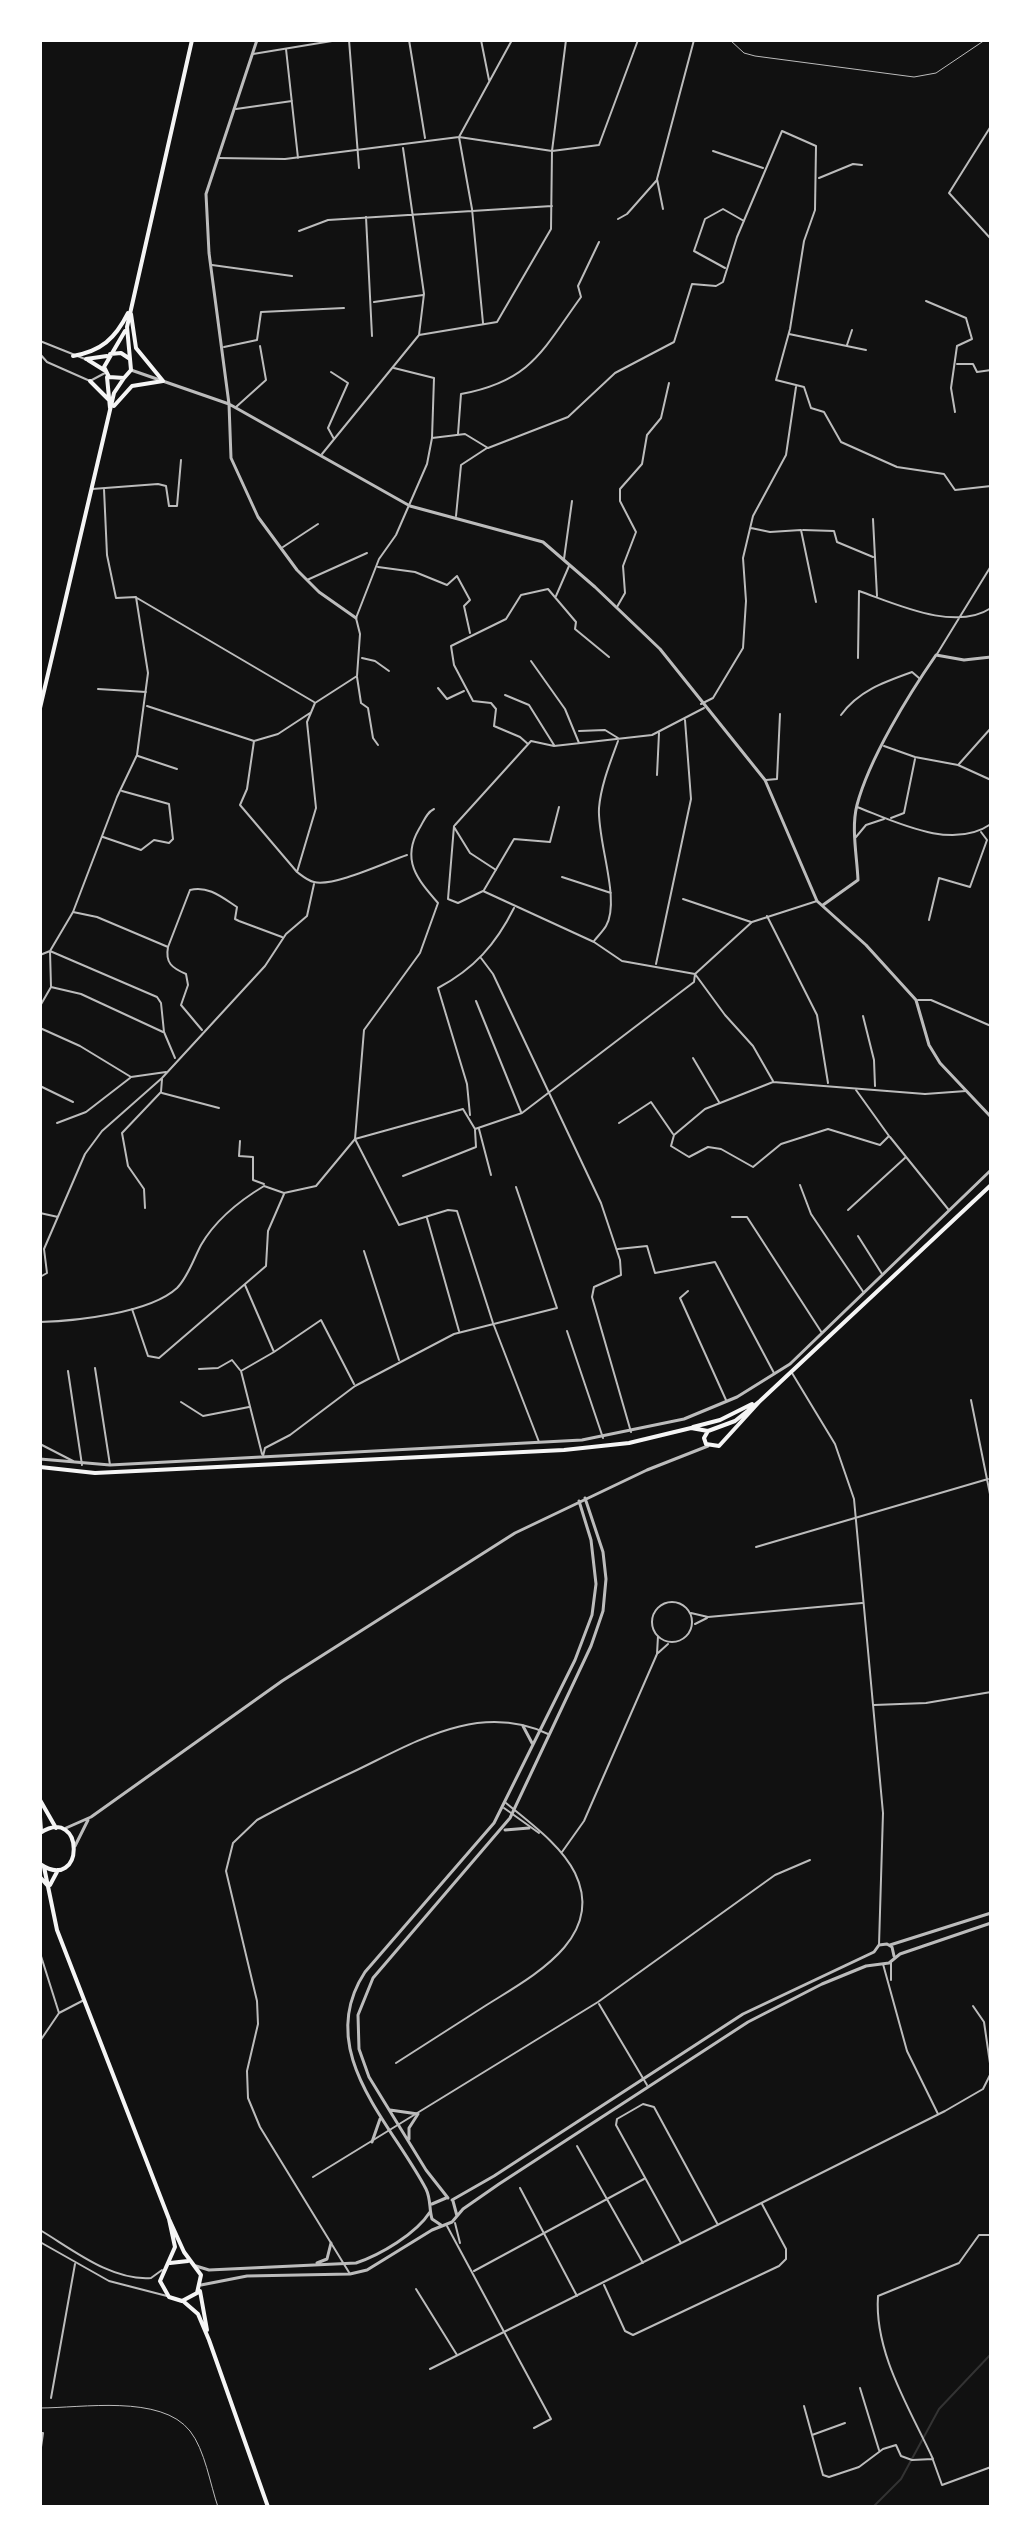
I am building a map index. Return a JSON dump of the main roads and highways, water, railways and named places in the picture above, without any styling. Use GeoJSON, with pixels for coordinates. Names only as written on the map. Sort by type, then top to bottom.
{"type":"FeatureCollection","features":[{"type":"Feature","properties":{"kind":"highway"},"geometry":{"type":"LineString","coordinates":[[40,708],[114,393],[131,370],[127,327],[192,40]]}},
{"type":"Feature","properties":{"kind":"highway"},"geometry":{"type":"LineString","coordinates":[[73,356],[104,346],[120,329],[131,308]]}},
{"type":"Feature","properties":{"kind":"highway"},"geometry":{"type":"LineString","coordinates":[[110,411],[132,386],[163,381],[136,348],[131,308]]}},
{"type":"Feature","properties":{"kind":"highway"},"geometry":{"type":"LineString","coordinates":[[110,411],[106,373],[110,355],[127,327]]}},
{"type":"Feature","properties":{"kind":"highway"},"geometry":{"type":"LineString","coordinates":[[124,378],[117,380],[86,359],[121,353],[130,359]]}},
{"type":"Feature","properties":{"kind":"highway"},"geometry":{"type":"LineString","coordinates":[[90,381],[109,401]]}},
{"type":"Feature","properties":{"kind":"highway"},"geometry":{"type":"LineString","coordinates":[[706,1436],[708,1446],[719,1446],[722,1439],[760,1401],[991,1188]]}},
{"type":"Feature","properties":{"kind":"highway"},"geometry":{"type":"LineString","coordinates":[[706,1436],[760,1401]]}},
{"type":"Feature","properties":{"kind":"highway"},"geometry":{"type":"LineString","coordinates":[[40,1467],[95,1473],[616,1445],[720,1420],[760,1401]]}},
{"type":"Feature","properties":{"kind":"highway"},"geometry":{"type":"LineString","coordinates":[[680,1431],[694,1430],[706,1436]]}},
{"type":"Feature","properties":{"kind":"highway"},"geometry":{"type":"LineString","coordinates":[[717,1430],[722,1439]]}},
{"type":"Feature","properties":{"kind":"highway"},"geometry":{"type":"LineString","coordinates":[[40,1800],[59,1828],[71,1836],[75,1846],[71,1861],[58,1870],[50,1891]]}},
{"type":"Feature","properties":{"kind":"highway"},"geometry":{"type":"LineString","coordinates":[[40,1817],[40,1832],[59,1828]]}},
{"type":"Feature","properties":{"kind":"highway"},"geometry":{"type":"LineString","coordinates":[[42,1866],[58,1870]]}},
{"type":"Feature","properties":{"kind":"highway"},"geometry":{"type":"LineString","coordinates":[[42,1866],[57,1930],[169,2219],[190,2261],[196,2266],[209,2340]]}},
{"type":"Feature","properties":{"kind":"highway"},"geometry":{"type":"LineString","coordinates":[[40,1877],[50,1891]]}},
{"type":"Feature","properties":{"kind":"highway"},"geometry":{"type":"LineString","coordinates":[[168,2264],[175,2247],[169,2219]]}},
{"type":"Feature","properties":{"kind":"highway"},"geometry":{"type":"LineString","coordinates":[[190,2261],[179,2259],[168,2264],[163,2269],[161,2287],[169,2297],[182,2301],[198,2314],[268,2507]]}},
{"type":"Feature","properties":{"kind":"highway"},"geometry":{"type":"LineString","coordinates":[[182,2301],[193,2297],[201,2287]]}},
{"type":"Feature","properties":{"kind":"waterway"},"geometry":{"type":"LineString","coordinates":[[873,2507],[901,2479],[939,2409],[991,2354]]}}]}
